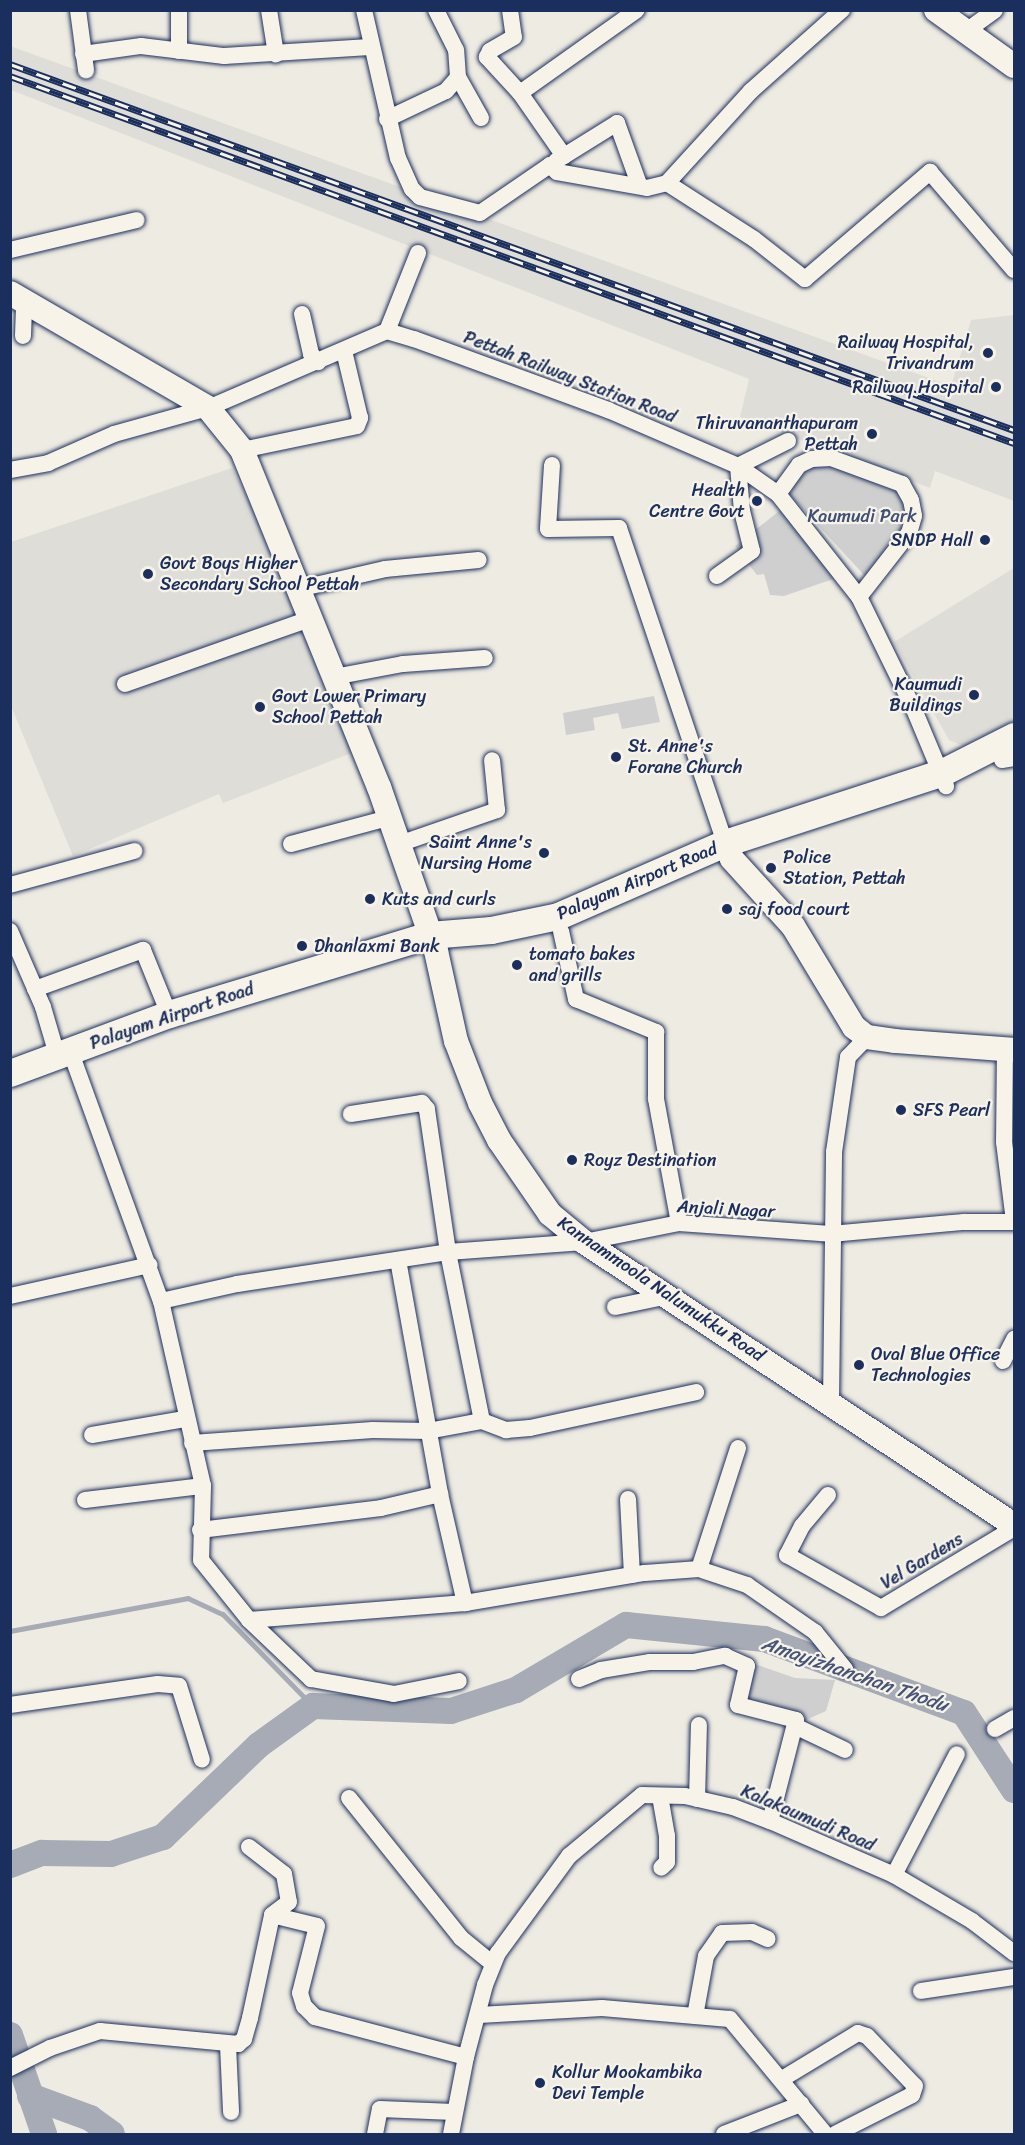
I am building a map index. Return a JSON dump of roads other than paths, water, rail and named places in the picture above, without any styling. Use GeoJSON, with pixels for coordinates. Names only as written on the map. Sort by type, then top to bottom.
{"type":"FeatureCollection","features":[{"type":"Feature","properties":{"kind":"main road"},"geometry":{"type":"LineString","coordinates":[[936,10],[1014,66]]}},
{"type":"Feature","properties":{"kind":"main road"},"geometry":{"type":"LineString","coordinates":[[17,297],[208,408]]}},
{"type":"Feature","properties":{"kind":"main road","name":"Kannammoola Nalumukku Road"},"geometry":{"type":"LineString","coordinates":[[208,408],[242,450],[334,677],[399,844],[433,943],[456,1041],[480,1103],[499,1140],[550,1214],[584,1242],[1012,1522]]}},
{"type":"Feature","properties":{"kind":"main road","name":"Palayam Airport Road"},"geometry":{"type":"LineString","coordinates":[[943,779],[1014,736]]}},
{"type":"Feature","properties":{"kind":"main road","name":"Palayam Airport Road"},"geometry":{"type":"LineString","coordinates":[[10,1090],[66,1060],[169,1014],[433,943],[558,916],[728,851],[1010,757]]}},
{"type":"Feature","properties":{"kind":"main road"},"geometry":{"type":"LineString","coordinates":[[728,851],[793,926],[854,1028],[867,1037],[1010,1049]]}},
{"type":"Feature","properties":{"kind":"main road","name":"Palayam Airport Road"},"geometry":{"type":"LineString","coordinates":[[10,1073],[66,1060],[433,943],[489,947],[561,932],[728,851]]}},
{"type":"Feature","properties":{"kind":"street"},"geometry":{"type":"LineString","coordinates":[[78,10],[85,62],[141,46],[224,56],[370,47]]}},
{"type":"Feature","properties":{"kind":"street"},"geometry":{"type":"LineString","coordinates":[[179,10],[179,51]]}},
{"type":"Feature","properties":{"kind":"street"},"geometry":{"type":"LineString","coordinates":[[269,10],[276,54]]}},
{"type":"Feature","properties":{"kind":"street"},"geometry":{"type":"LineString","coordinates":[[436,10],[456,50],[458,77],[481,118]]}},
{"type":"Feature","properties":{"kind":"street"},"geometry":{"type":"LineString","coordinates":[[510,10],[514,38],[490,51],[487,57],[520,93],[557,161],[557,172],[639,184],[647,188],[668,183],[751,91],[842,10]]}},
{"type":"Feature","properties":{"kind":"street"},"geometry":{"type":"LineString","coordinates":[[520,93],[637,10]]}},
{"type":"Feature","properties":{"kind":"street"},"geometry":{"type":"LineString","coordinates":[[965,32],[995,10]]}},
{"type":"Feature","properties":{"kind":"street"},"geometry":{"type":"LineString","coordinates":[[368,12],[370,47],[387,119],[398,158],[412,189],[432,201],[480,213],[617,123],[639,184]]}},
{"type":"Feature","properties":{"kind":"street"},"geometry":{"type":"LineString","coordinates":[[387,119],[446,91],[458,77]]}},
{"type":"Feature","properties":{"kind":"street"},"geometry":{"type":"LineString","coordinates":[[668,183],[754,239],[805,279],[930,172],[1014,270]]}},
{"type":"Feature","properties":{"kind":"street"},"geometry":{"type":"LineString","coordinates":[[10,250],[137,220]]}},
{"type":"Feature","properties":{"kind":"street"},"geometry":{"type":"LineString","coordinates":[[10,470],[48,463],[114,434],[208,408],[387,331],[418,253]]}},
{"type":"Feature","properties":{"kind":"street"},"geometry":{"type":"LineString","coordinates":[[17,297],[23,336]]}},
{"type":"Feature","properties":{"kind":"street"},"geometry":{"type":"LineString","coordinates":[[302,314],[311,354],[318,362]]}},
{"type":"Feature","properties":{"kind":"street","name":"Pettah Railway Station Road"},"geometry":{"type":"LineString","coordinates":[[387,331],[608,410],[738,466],[778,494],[859,597],[943,779]]}},
{"type":"Feature","properties":{"kind":"street"},"geometry":{"type":"LineString","coordinates":[[242,450],[357,426],[360,418],[344,351]]}},
{"type":"Feature","properties":{"kind":"street"},"geometry":{"type":"LineString","coordinates":[[717,576],[752,551],[742,512],[738,466],[788,441]]}},
{"type":"Feature","properties":{"kind":"street"},"geometry":{"type":"LineString","coordinates":[[778,494],[799,465],[812,459],[831,458],[902,484],[911,500],[914,516],[909,533],[859,597]]}},
{"type":"Feature","properties":{"kind":"street"},"geometry":{"type":"LineString","coordinates":[[552,465],[548,529],[619,528],[728,851]]}},
{"type":"Feature","properties":{"kind":"street"},"geometry":{"type":"LineString","coordinates":[[298,589],[385,569],[479,560]]}},
{"type":"Feature","properties":{"kind":"street"},"geometry":{"type":"LineString","coordinates":[[125,684],[310,619]]}},
{"type":"Feature","properties":{"kind":"street"},"geometry":{"type":"LineString","coordinates":[[334,677],[403,664],[485,658]]}},
{"type":"Feature","properties":{"kind":"street"},"geometry":{"type":"LineString","coordinates":[[399,844],[497,810],[492,760]]}},
{"type":"Feature","properties":{"kind":"street"},"geometry":{"type":"LineString","coordinates":[[291,844],[388,818]]}},
{"type":"Feature","properties":{"kind":"street"},"geometry":{"type":"LineString","coordinates":[[10,885],[135,851]]}},
{"type":"Feature","properties":{"kind":"street"},"geometry":{"type":"LineString","coordinates":[[10,931],[150,1265],[161,1301],[185,1419],[204,1486],[200,1530],[201,1560],[207,1572],[249,1620],[311,1678],[394,1694],[459,1681]]}},
{"type":"Feature","properties":{"kind":"street"},"geometry":{"type":"LineString","coordinates":[[561,932],[576,999],[656,1032],[656,1099],[679,1223]]}},
{"type":"Feature","properties":{"kind":"street"},"geometry":{"type":"LineString","coordinates":[[35,989],[143,950],[169,1014]]}},
{"type":"Feature","properties":{"kind":"street"},"geometry":{"type":"LineString","coordinates":[[831,1403],[831,1234],[834,1152],[848,1057],[867,1037]]}},
{"type":"Feature","properties":{"kind":"street"},"geometry":{"type":"LineString","coordinates":[[1010,1049],[1004,1142],[1014,1222]]}},
{"type":"Feature","properties":{"kind":"street"},"geometry":{"type":"LineString","coordinates":[[351,1114],[422,1103],[427,1109],[448,1252],[482,1421]]}},
{"type":"Feature","properties":{"kind":"street","name":"Anjali Nagar"},"geometry":{"type":"LineString","coordinates":[[161,1301],[237,1284],[448,1252],[584,1242],[679,1223],[831,1234],[964,1221],[1014,1222]]}},
{"type":"Feature","properties":{"kind":"street"},"geometry":{"type":"LineString","coordinates":[[398,1260],[440,1494],[465,1603]]}},
{"type":"Feature","properties":{"kind":"street"},"geometry":{"type":"LineString","coordinates":[[10,1296],[150,1265]]}},
{"type":"Feature","properties":{"kind":"street"},"geometry":{"type":"LineString","coordinates":[[615,1307],[668,1296]]}},
{"type":"Feature","properties":{"kind":"street"},"geometry":{"type":"LineString","coordinates":[[1003,1361],[1014,1338]]}},
{"type":"Feature","properties":{"kind":"street"},"geometry":{"type":"LineString","coordinates":[[192,1443],[373,1430],[428,1431],[482,1421],[506,1430],[541,1427],[696,1392]]}},
{"type":"Feature","properties":{"kind":"street"},"geometry":{"type":"LineString","coordinates":[[92,1434],[185,1419]]}},
{"type":"Feature","properties":{"kind":"street"},"geometry":{"type":"LineString","coordinates":[[699,1569],[738,1448]]}},
{"type":"Feature","properties":{"kind":"street"},"geometry":{"type":"LineString","coordinates":[[85,1500],[204,1486]]}},
{"type":"Feature","properties":{"kind":"street"},"geometry":{"type":"LineString","coordinates":[[200,1530],[381,1508],[440,1494]]}},
{"type":"Feature","properties":{"kind":"street","name":"Vel Gardens"},"geometry":{"type":"LineString","coordinates":[[828,1495],[802,1526],[787,1556],[881,1608],[1012,1522]]}},
{"type":"Feature","properties":{"kind":"street"},"geometry":{"type":"LineString","coordinates":[[628,1499],[632,1575]]}},
{"type":"Feature","properties":{"kind":"street"},"geometry":{"type":"LineString","coordinates":[[249,1620],[465,1603],[632,1575],[699,1569],[747,1585],[816,1632],[845,1669]]}},
{"type":"Feature","properties":{"kind":"street"},"geometry":{"type":"LineString","coordinates":[[579,1679],[601,1670],[650,1662],[693,1662],[725,1656],[747,1666],[738,1705],[796,1720],[770,1821]]}},
{"type":"Feature","properties":{"kind":"street"},"geometry":{"type":"LineString","coordinates":[[10,1705],[158,1684],[179,1686],[202,1760]]}},
{"type":"Feature","properties":{"kind":"street"},"geometry":{"type":"LineString","coordinates":[[995,1729],[1014,1718]]}},
{"type":"Feature","properties":{"kind":"street"},"geometry":{"type":"LineString","coordinates":[[697,1798],[699,1725]]}},
{"type":"Feature","properties":{"kind":"street"},"geometry":{"type":"LineString","coordinates":[[796,1727],[845,1750]]}},
{"type":"Feature","properties":{"kind":"street"},"geometry":{"type":"LineString","coordinates":[[894,1875],[957,1754]]}},
{"type":"Feature","properties":{"kind":"street","name":"Kalakaumudi Road"},"geometry":{"type":"LineString","coordinates":[[452,2134],[454,2112],[466,2057],[493,1964],[569,1856],[642,1795],[697,1798],[770,1821],[894,1875],[972,1921],[1014,1953]]}},
{"type":"Feature","properties":{"kind":"street"},"geometry":{"type":"LineString","coordinates":[[660,1796],[667,1836],[666,1862],[661,1868]]}},
{"type":"Feature","properties":{"kind":"street"},"geometry":{"type":"LineString","coordinates":[[349,1798],[461,1938],[493,1964]]}},
{"type":"Feature","properties":{"kind":"street"},"geometry":{"type":"LineString","coordinates":[[10,2068],[50,2048],[100,2031],[228,2045],[238,2044],[244,2039],[272,1915],[289,1902],[284,1874],[249,1847]]}},
{"type":"Feature","properties":{"kind":"street"},"geometry":{"type":"LineString","coordinates":[[272,1915],[317,1926],[300,1993],[304,2006],[315,2017],[466,2057]]}},
{"type":"Feature","properties":{"kind":"street"},"geometry":{"type":"LineString","coordinates":[[695,2016],[706,1956],[722,1933],[752,1932],[768,1939]]}},
{"type":"Feature","properties":{"kind":"street"},"geometry":{"type":"LineString","coordinates":[[921,1991],[1014,1977]]}},
{"type":"Feature","properties":{"kind":"street"},"geometry":{"type":"LineString","coordinates":[[479,2015],[602,2008],[730,2019],[782,2079],[825,2134]]}},
{"type":"Feature","properties":{"kind":"street"},"geometry":{"type":"LineString","coordinates":[[782,2079],[858,2033],[867,2036],[915,2085],[912,2095],[835,2134]]}},
{"type":"Feature","properties":{"kind":"street"},"geometry":{"type":"LineString","coordinates":[[228,2045],[231,2112]]}},
{"type":"Feature","properties":{"kind":"street"},"geometry":{"type":"LineString","coordinates":[[724,2134],[801,2104]]}},
{"type":"Feature","properties":{"kind":"street"},"geometry":{"type":"LineString","coordinates":[[375,2134],[380,2109],[454,2112]]}},
{"type":"Feature","properties":{"kind":"waterway"},"geometry":{"type":"LineString","coordinates":[[10,1631],[188,1598],[223,1614],[313,1706]]}},
{"type":"Feature","properties":{"kind":"waterway","name":"Amayizhanchan Thodu"},"geometry":{"type":"LineString","coordinates":[[10,1865],[42,1853],[111,1854],[163,1837],[259,1745],[313,1706],[451,1711],[516,1690],[626,1625],[764,1639],[964,1713],[1014,1790]]}},
{"type":"Feature","properties":{"kind":"waterway","name":"Amayizhanchan Thodu"},"geometry":{"type":"LineString","coordinates":[[10,2035],[44,2134]]}},
{"type":"Feature","properties":{"kind":"waterway"},"geometry":{"type":"LineString","coordinates":[[30,2096],[90,2118],[112,2134]]}},
{"type":"Feature","properties":{"kind":"railway"},"geometry":{"type":"LineString","coordinates":[[10,64],[1014,430]]}},
{"type":"Feature","properties":{"kind":"railway"},"geometry":{"type":"LineString","coordinates":[[10,76],[1014,443]]}},
{"type":"Feature","properties":{"kind":"place","name":"Railway Hospital, Trivandrum"},"geometry":{"type":"Point","coordinates":[988,353]}},
{"type":"Feature","properties":{"kind":"place","name":"Railway Hospital"},"geometry":{"type":"Point","coordinates":[996,387]}},
{"type":"Feature","properties":{"kind":"place","name":"Thiruvananthapuram Pettah"},"geometry":{"type":"Point","coordinates":[872,434]}},
{"type":"Feature","properties":{"kind":"place","name":"Health Centre Govt"},"geometry":{"type":"Point","coordinates":[757,501]}},
{"type":"Feature","properties":{"kind":"place","name":"SNDP Hall"},"geometry":{"type":"Point","coordinates":[985,540]}},
{"type":"Feature","properties":{"kind":"place","name":"Govt Boys Higher Secondary School Pettah"},"geometry":{"type":"Point","coordinates":[148,574]}},
{"type":"Feature","properties":{"kind":"place","name":"Kaumudi Buildings"},"geometry":{"type":"Point","coordinates":[974,695]}},
{"type":"Feature","properties":{"kind":"place","name":"Govt Lower Primary School Pettah"},"geometry":{"type":"Point","coordinates":[260,707]}},
{"type":"Feature","properties":{"kind":"place","name":"St. Anne's Forane Church"},"geometry":{"type":"Point","coordinates":[616,757]}},
{"type":"Feature","properties":{"kind":"place","name":"Saint Anne's Nursing Home"},"geometry":{"type":"Point","coordinates":[544,853]}},
{"type":"Feature","properties":{"kind":"place","name":"Police Station, Pettah"},"geometry":{"type":"Point","coordinates":[771,868]}},
{"type":"Feature","properties":{"kind":"place","name":"Kuts and curls"},"geometry":{"type":"Point","coordinates":[370,899]}},
{"type":"Feature","properties":{"kind":"place","name":"saj food court"},"geometry":{"type":"Point","coordinates":[727,909]}},
{"type":"Feature","properties":{"kind":"place","name":"Dhanlaxmi Bank"},"geometry":{"type":"Point","coordinates":[302,946]}},
{"type":"Feature","properties":{"kind":"place","name":"tomato bakes and grills"},"geometry":{"type":"Point","coordinates":[517,965]}},
{"type":"Feature","properties":{"kind":"place","name":"SFS Pearl"},"geometry":{"type":"Point","coordinates":[901,1110]}},
{"type":"Feature","properties":{"kind":"place","name":"Royz Destination"},"geometry":{"type":"Point","coordinates":[572,1160]}},
{"type":"Feature","properties":{"kind":"place","name":"Oval Blue Office Technologies"},"geometry":{"type":"Point","coordinates":[859,1365]}},
{"type":"Feature","properties":{"kind":"place","name":"Kollur Mookambika Devi Temple"},"geometry":{"type":"Point","coordinates":[540,2083]}},
{"type":"Feature","properties":{"kind":"park label","name":"Kaumudi Park"},"geometry":{"type":"Point","coordinates":[862,516]}}]}
